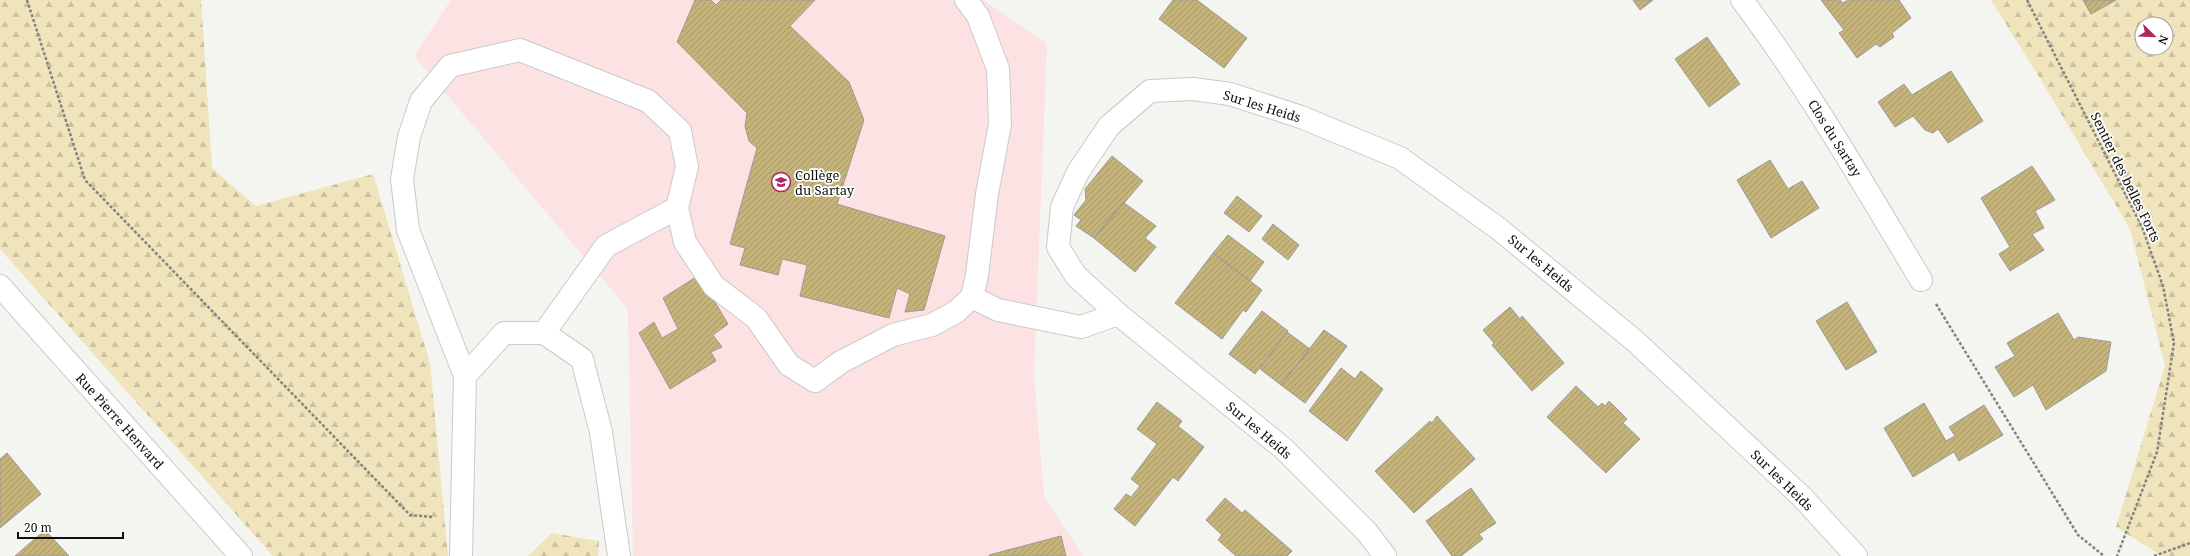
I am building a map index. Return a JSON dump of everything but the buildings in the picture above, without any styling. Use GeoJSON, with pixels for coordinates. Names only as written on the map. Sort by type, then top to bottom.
{"type":"FeatureCollection","features":[{"type":"Feature","properties":{"kind":"street"},"geometry":{"type":"LineString","coordinates":[[461,556],[465,376],[408,230],[402,179],[409,137],[421,101],[450,66],[520,50],[648,101],[680,131],[687,167],[677,208],[684,242],[714,286],[756,318],[789,365],[815,381],[841,362],[893,335],[932,325],[956,312],[972,297],[977,275],[987,194],[1000,124],[998,69],[978,16],[966,0]]}},
{"type":"Feature","properties":{"kind":"street","name":"Clos du Sartay"},"geometry":{"type":"LineString","coordinates":[[1742,0],[1768,34],[1820,112],[1921,280]]}},
{"type":"Feature","properties":{"kind":"street","name":"Sur les Heids"},"geometry":{"type":"LineString","coordinates":[[1384,556],[1367,532],[1284,449],[1118,314],[1076,276],[1058,247],[1062,207],[1078,172],[1109,126],[1150,91],[1193,88],[1230,94],[1301,117],[1400,158],[1499,229],[1665,367],[1802,498],[1856,556]]}},
{"type":"Feature","properties":{"kind":"street"},"geometry":{"type":"LineString","coordinates":[[544,333],[606,246],[677,208]]}},
{"type":"Feature","properties":{"kind":"street","name":"Rue Pierre Henvard"},"geometry":{"type":"LineString","coordinates":[[0,286],[240,556]]}},
{"type":"Feature","properties":{"kind":"street"},"geometry":{"type":"LineString","coordinates":[[972,297],[998,310],[1081,327],[1118,314]]}},
{"type":"Feature","properties":{"kind":"street"},"geometry":{"type":"LineString","coordinates":[[465,376],[504,333],[544,333],[582,360],[601,432],[619,556]]}},
{"type":"Feature","properties":{"kind":"path"},"geometry":{"type":"LineString","coordinates":[[26,0],[85,180],[410,515],[462,520]]}},
{"type":"Feature","properties":{"kind":"path","name":"Sentier des belles Forts"},"geometry":{"type":"LineString","coordinates":[[2027,0],[2142,227],[2163,286],[2174,343],[2157,452],[2117,556]]}},
{"type":"Feature","properties":{"kind":"path"},"geometry":{"type":"LineString","coordinates":[[1921,280],[2078,535],[2104,556]]}},
{"type":"Feature","properties":{"kind":"path"},"geometry":{"type":"LineString","coordinates":[[2154,556],[2190,543]]}},
{"type":"Feature","properties":{"kind":"shaded area","name":"Collège du Sartay"},"geometry":{"type":"Polygon","coordinates":[[[451,0],[983,0],[1047,43],[1034,375],[1044,496],[1083,556],[633,556],[628,309],[414,56],[451,0]]]}},
{"type":"Feature","properties":{"kind":"green space"},"geometry":{"type":"Polygon","coordinates":[[[0,0],[201,0],[212,168],[256,206],[373,174],[430,363],[448,556],[273,556],[0,249],[0,0]]]}},
{"type":"Feature","properties":{"kind":"green space"},"geometry":{"type":"Polygon","coordinates":[[[1991,0],[2190,0],[2190,556],[2162,556],[2116,527],[2165,366],[2130,229],[2041,80],[1991,0]]]}},
{"type":"Feature","properties":{"kind":"green space"},"geometry":{"type":"Polygon","coordinates":[[[552,533],[599,541],[598,556],[528,556],[552,533]]]}},
{"type":"Feature","properties":{"kind":"place","name":"Collège du Sartay"},"geometry":{"type":"Point","coordinates":[781,182]}}]}
